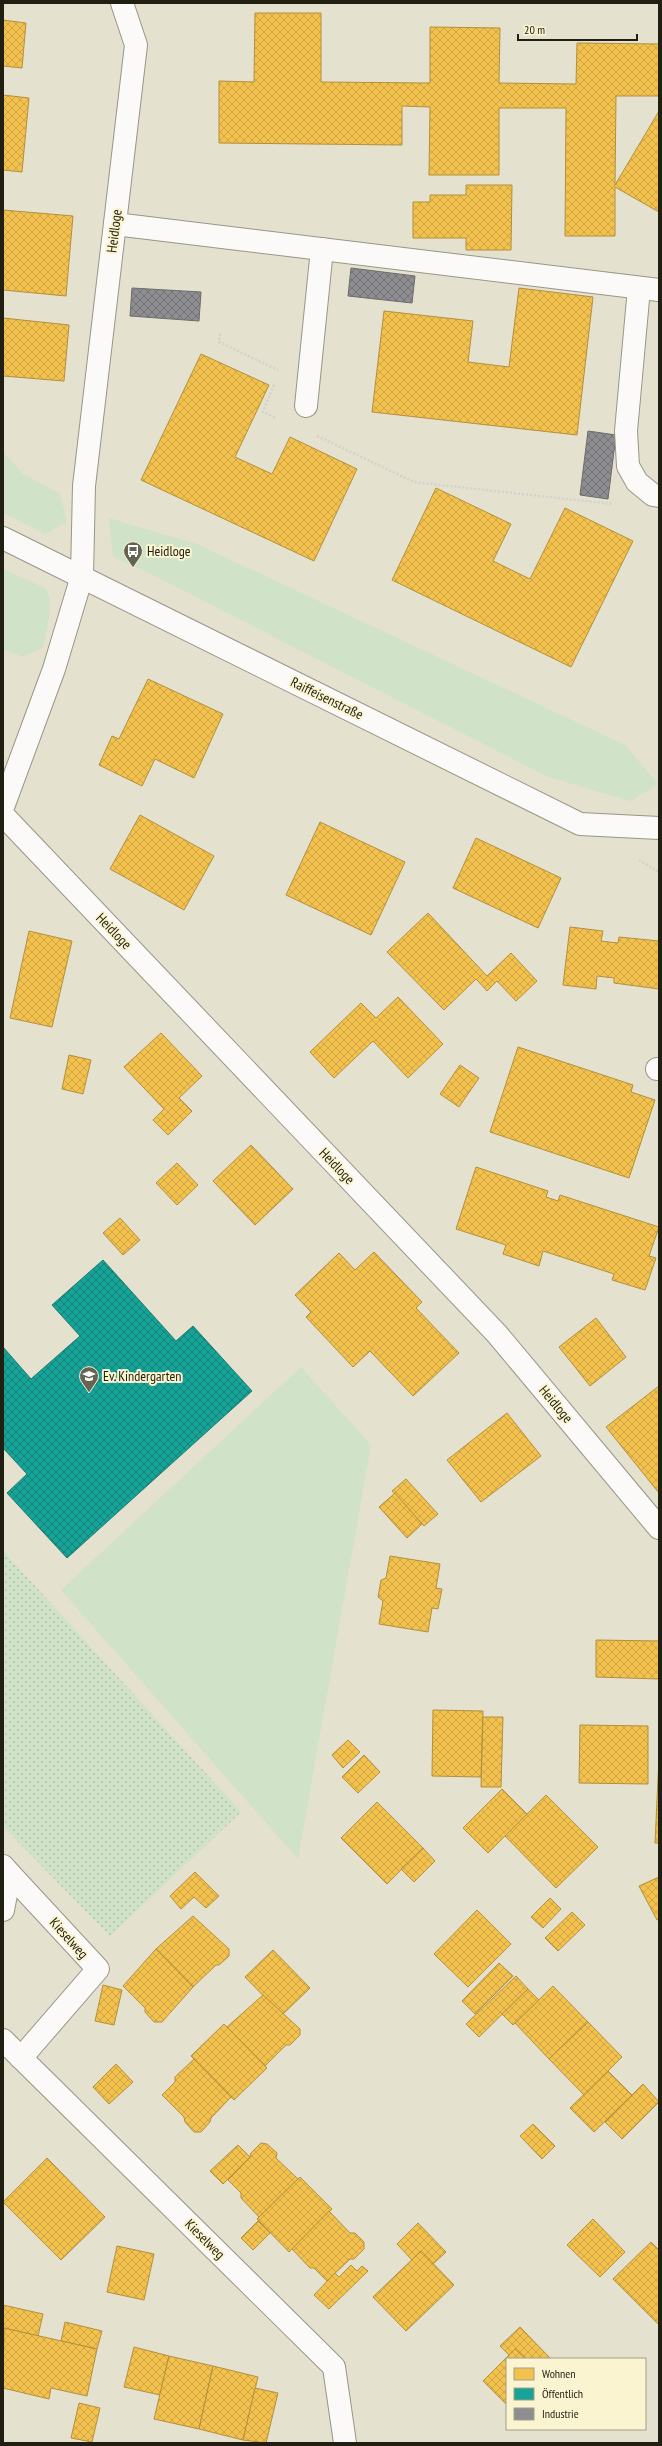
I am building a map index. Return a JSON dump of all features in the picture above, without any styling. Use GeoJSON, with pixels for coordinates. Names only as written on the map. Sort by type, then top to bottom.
{"type":"FeatureCollection","features":[{"type":"Feature","properties":{"kind":"street","name":"Heidloge"},"geometry":{"type":"LineString","coordinates":[[3,807],[54,670],[82,576],[84,486],[136,45],[122,3]]}},
{"type":"Feature","properties":{"kind":"street"},"geometry":{"type":"LineString","coordinates":[[115,224],[649,289],[626,431],[628,466],[638,482],[652,492]]}},
{"type":"Feature","properties":{"kind":"street"},"geometry":{"type":"LineString","coordinates":[[306,406],[322,249]]}},
{"type":"Feature","properties":{"kind":"street","name":"Raiffeisenstraße"},"geometry":{"type":"LineString","coordinates":[[3,538],[580,824],[659,828]]}},
{"type":"Feature","properties":{"kind":"street","name":"Heidloge"},"geometry":{"type":"LineString","coordinates":[[3,815],[497,1334],[659,1528]]}},
{"type":"Feature","properties":{"kind":"street","name":"Kieselweg"},"geometry":{"type":"LineString","coordinates":[[3,1910],[7,1870]]}},
{"type":"Feature","properties":{"kind":"street","name":"Kieselweg"},"geometry":{"type":"LineString","coordinates":[[7,1870],[98,1969],[21,2058]]}},
{"type":"Feature","properties":{"kind":"street","name":"Kieselweg"},"geometry":{"type":"LineString","coordinates":[[3,2040],[334,2367],[345,2443]]}},
{"type":"Feature","properties":{"kind":"path"},"geometry":{"type":"LineString","coordinates":[[220,334],[219,342],[280,371]]}},
{"type":"Feature","properties":{"kind":"path"},"geometry":{"type":"LineString","coordinates":[[277,378],[263,412],[284,421]]}},
{"type":"Feature","properties":{"kind":"path"},"geometry":{"type":"LineString","coordinates":[[311,433],[414,482],[630,506],[652,492]]}},
{"type":"Feature","properties":{"kind":"green space"},"geometry":{"type":"Polygon","coordinates":[[[3,452],[23,474],[60,494],[67,522],[45,534],[3,513],[3,452]]]}},
{"type":"Feature","properties":{"kind":"green space"},"geometry":{"type":"Polygon","coordinates":[[[109,518],[197,544],[625,745],[658,784],[631,801],[548,777],[149,573],[113,557],[109,518]]]}},
{"type":"Feature","properties":{"kind":"green space"},"geometry":{"type":"Polygon","coordinates":[[[3,569],[45,588],[50,600],[48,625],[43,647],[23,657],[3,649],[3,569]]]}},
{"type":"Feature","properties":{"kind":"green space"},"geometry":{"type":"Polygon","coordinates":[[[301,1367],[371,1445],[298,1859],[61,1590],[301,1367]]]}},
{"type":"Feature","properties":{"kind":"green space"},"geometry":{"type":"Polygon","coordinates":[[[3,1551],[241,1812],[110,1936],[3,1826],[3,1551]]]}},
{"type":"Feature","properties":{"kind":"building: Wohnen"},"geometry":{"type":"Polygon","coordinates":[[[255,13],[321,13],[321,82],[430,83],[430,27],[500,28],[499,83],[576,84],[577,43],[659,44],[659,96],[616,96],[615,185],[659,111],[659,212],[615,187],[615,236],[565,236],[566,108],[499,108],[499,175],[429,175],[430,107],[402,106],[402,145],[219,143],[219,81],[254,82],[255,13]]]}},
{"type":"Feature","properties":{"kind":"building: Wohnen"},"geometry":{"type":"Polygon","coordinates":[[[3,20],[26,23],[22,68],[3,66],[3,20]]]}},
{"type":"Feature","properties":{"kind":"building: Wohnen"},"geometry":{"type":"Polygon","coordinates":[[[3,95],[29,98],[22,172],[3,170],[3,95]]]}},
{"type":"Feature","properties":{"kind":"building: Wohnen"},"geometry":{"type":"Polygon","coordinates":[[[466,185],[512,185],[511,250],[466,250],[466,238],[413,238],[413,202],[430,202],[430,195],[466,195],[466,185]]]}},
{"type":"Feature","properties":{"kind":"building: Wohnen"},"geometry":{"type":"Polygon","coordinates":[[[3,210],[73,216],[66,296],[3,290],[3,210]]]}},
{"type":"Feature","properties":{"kind":"building: Wohnen"},"geometry":{"type":"Polygon","coordinates":[[[519,288],[593,297],[577,435],[372,412],[384,311],[473,321],[468,362],[509,367],[519,288]]]}},
{"type":"Feature","properties":{"kind":"building: Wohnen"},"geometry":{"type":"Polygon","coordinates":[[[3,318],[69,325],[64,381],[3,376],[3,318]]]}},
{"type":"Feature","properties":{"kind":"building: Wohnen"},"geometry":{"type":"Polygon","coordinates":[[[201,354],[269,385],[235,457],[272,474],[290,437],[357,469],[314,561],[141,480],[201,354]]]}},
{"type":"Feature","properties":{"kind":"building: Wohnen"},"geometry":{"type":"Polygon","coordinates":[[[436,488],[511,524],[493,561],[530,579],[565,508],[633,541],[571,667],[392,580],[436,488]]]}},
{"type":"Feature","properties":{"kind":"building: Wohnen"},"geometry":{"type":"Polygon","coordinates":[[[148,679],[223,714],[194,778],[155,759],[142,786],[99,765],[112,736],[119,739],[148,679]]]}},
{"type":"Feature","properties":{"kind":"building: Wohnen"},"geometry":{"type":"Polygon","coordinates":[[[140,815],[214,856],[184,910],[110,869],[140,815]]]}},
{"type":"Feature","properties":{"kind":"building: Wohnen"},"geometry":{"type":"Polygon","coordinates":[[[320,822],[405,862],[371,935],[286,895],[320,822]]]}},
{"type":"Feature","properties":{"kind":"building: Wohnen"},"geometry":{"type":"Polygon","coordinates":[[[476,838],[561,878],[538,928],[453,888],[476,838]]]}},
{"type":"Feature","properties":{"kind":"building: Wohnen"},"geometry":{"type":"Polygon","coordinates":[[[428,913],[487,976],[511,953],[537,981],[516,1001],[497,981],[487,991],[476,979],[444,1010],[387,952],[428,913]]]}},
{"type":"Feature","properties":{"kind":"building: Wohnen"},"geometry":{"type":"Polygon","coordinates":[[[570,927],[603,931],[601,941],[618,943],[619,937],[659,941],[659,989],[614,983],[614,978],[597,976],[596,989],[563,985],[570,927]]]}},
{"type":"Feature","properties":{"kind":"building: Wohnen"},"geometry":{"type":"Polygon","coordinates":[[[29,931],[72,941],[52,1027],[10,1018],[29,931]]]}},
{"type":"Feature","properties":{"kind":"building: Wohnen"},"geometry":{"type":"Polygon","coordinates":[[[398,997],[443,1044],[408,1078],[373,1041],[334,1078],[310,1052],[361,1003],[376,1018],[398,997]]]}},
{"type":"Feature","properties":{"kind":"building: Wohnen"},"geometry":{"type":"Polygon","coordinates":[[[161,1033],[202,1076],[179,1098],[192,1111],[168,1135],[153,1120],[164,1109],[124,1067],[161,1033]]]}},
{"type":"Feature","properties":{"kind":"building: Wohnen"},"geometry":{"type":"Polygon","coordinates":[[[518,1047],[633,1085],[631,1092],[655,1100],[629,1178],[490,1132],[518,1047]]]}},
{"type":"Feature","properties":{"kind":"building: Wohnen"},"geometry":{"type":"Polygon","coordinates":[[[69,1055],[91,1060],[83,1094],[62,1089],[69,1055]]]}},
{"type":"Feature","properties":{"kind":"building: Wohnen"},"geometry":{"type":"Polygon","coordinates":[[[460,1065],[479,1078],[459,1107],[440,1094],[460,1065]]]}},
{"type":"Feature","properties":{"kind":"building: Wohnen"},"geometry":{"type":"Polygon","coordinates":[[[251,1145],[293,1189],[255,1225],[213,1181],[251,1145]]]}},
{"type":"Feature","properties":{"kind":"building: Wohnen"},"geometry":{"type":"Polygon","coordinates":[[[177,1163],[198,1185],[177,1205],[156,1183],[177,1163]]]}},
{"type":"Feature","properties":{"kind":"building: Wohnen"},"geometry":{"type":"Polygon","coordinates":[[[476,1167],[548,1191],[546,1197],[558,1201],[560,1195],[659,1227],[649,1256],[656,1258],[645,1290],[612,1280],[614,1274],[543,1251],[539,1266],[503,1254],[506,1245],[456,1229],[476,1167]]]}},
{"type":"Feature","properties":{"kind":"building: Wohnen"},"geometry":{"type":"Polygon","coordinates":[[[120,1218],[140,1240],[123,1255],[103,1233],[120,1218]]]}},
{"type":"Feature","properties":{"kind":"building: Wohnen"},"geometry":{"type":"Polygon","coordinates":[[[374,1252],[422,1302],[416,1308],[459,1353],[413,1396],[370,1351],[353,1367],[306,1317],[311,1312],[295,1295],[339,1253],[355,1270],[374,1252]]]}},
{"type":"Feature","properties":{"kind":"building: Wohnen"},"geometry":{"type":"Polygon","coordinates":[[[596,1318],[626,1357],[590,1386],[559,1347],[596,1318]]]}},
{"type":"Feature","properties":{"kind":"building: Wohnen"},"geometry":{"type":"Polygon","coordinates":[[[659,1386],[659,1493],[606,1427],[659,1386]]]}},
{"type":"Feature","properties":{"kind":"building: Wohnen"},"geometry":{"type":"Polygon","coordinates":[[[507,1413],[541,1456],[481,1502],[447,1460],[507,1413]]]}},
{"type":"Feature","properties":{"kind":"building: Wohnen"},"geometry":{"type":"Polygon","coordinates":[[[406,1479],[438,1514],[424,1526],[392,1491],[406,1479]]]}},
{"type":"Feature","properties":{"kind":"building: Wohnen"},"geometry":{"type":"Polygon","coordinates":[[[395,1493],[422,1524],[407,1538],[379,1507],[395,1493]]]}},
{"type":"Feature","properties":{"kind":"building: Wohnen"},"geometry":{"type":"Polygon","coordinates":[[[390,1556],[440,1564],[436,1588],[442,1589],[438,1609],[432,1608],[428,1632],[379,1624],[383,1601],[378,1597],[381,1580],[386,1578],[390,1556]]]}},
{"type":"Feature","properties":{"kind":"building: Wohnen"},"geometry":{"type":"Polygon","coordinates":[[[596,1640],[659,1641],[659,1679],[596,1677],[596,1640]]]}},
{"type":"Feature","properties":{"kind":"building: Wohnen"},"geometry":{"type":"Polygon","coordinates":[[[433,1710],[483,1711],[481,1777],[432,1776],[433,1710]]]}},
{"type":"Feature","properties":{"kind":"building: Wohnen"},"geometry":{"type":"Polygon","coordinates":[[[483,1717],[503,1717],[501,1787],[481,1787],[483,1717]]]}},
{"type":"Feature","properties":{"kind":"building: Wohnen"},"geometry":{"type":"Polygon","coordinates":[[[580,1725],[648,1726],[648,1784],[579,1783],[580,1725]]]}},
{"type":"Feature","properties":{"kind":"building: Wohnen"},"geometry":{"type":"Polygon","coordinates":[[[348,1740],[360,1752],[343,1768],[332,1755],[348,1740]]]}},
{"type":"Feature","properties":{"kind":"building: Wohnen"},"geometry":{"type":"Polygon","coordinates":[[[364,1755],[380,1772],[358,1793],[342,1777],[364,1755]]]}},
{"type":"Feature","properties":{"kind":"building: Wohnen"},"geometry":{"type":"Polygon","coordinates":[[[659,1758],[659,1843],[655,1843],[659,1758]]]}},
{"type":"Feature","properties":{"kind":"building: Wohnen"},"geometry":{"type":"Polygon","coordinates":[[[502,1789],[527,1814],[488,1853],[463,1828],[502,1789]]]}},
{"type":"Feature","properties":{"kind":"building: Wohnen"},"geometry":{"type":"Polygon","coordinates":[[[546,1795],[598,1847],[556,1888],[505,1836],[546,1795]]]}},
{"type":"Feature","properties":{"kind":"building: Wohnen"},"geometry":{"type":"Polygon","coordinates":[[[377,1802],[423,1848],[387,1884],[341,1838],[377,1802]]]}},
{"type":"Feature","properties":{"kind":"building: Wohnen"},"geometry":{"type":"Polygon","coordinates":[[[423,1848],[435,1861],[414,1882],[401,1869],[423,1848]]]}},
{"type":"Feature","properties":{"kind":"building: Wohnen"},"geometry":{"type":"Polygon","coordinates":[[[195,1872],[219,1896],[206,1908],[194,1897],[181,1909],[170,1896],[195,1872]]]}},
{"type":"Feature","properties":{"kind":"building: Wohnen"},"geometry":{"type":"Polygon","coordinates":[[[659,1877],[659,1919],[657,1920],[639,1886],[659,1877]]]}},
{"type":"Feature","properties":{"kind":"building: Wohnen"},"geometry":{"type":"Polygon","coordinates":[[[550,1898],[561,1909],[543,1928],[531,1917],[550,1898]]]}},
{"type":"Feature","properties":{"kind":"building: Wohnen"},"geometry":{"type":"Polygon","coordinates":[[[477,1910],[511,1944],[468,1987],[434,1954],[477,1910]]]}},
{"type":"Feature","properties":{"kind":"building: Wohnen"},"geometry":{"type":"Polygon","coordinates":[[[572,1912],[585,1925],[558,1951],[545,1938],[572,1912]]]}},
{"type":"Feature","properties":{"kind":"building: Wohnen"},"geometry":{"type":"Polygon","coordinates":[[[193,1916],[229,1949],[229,1956],[219,1965],[216,1965],[193,1987],[156,1949],[193,1916]]]}},
{"type":"Feature","properties":{"kind":"building: Wohnen"},"geometry":{"type":"Polygon","coordinates":[[[156,1949],[193,1987],[162,2022],[154,2022],[145,2012],[145,2008],[123,1986],[156,1949]]]}},
{"type":"Feature","properties":{"kind":"building: Wohnen"},"geometry":{"type":"Polygon","coordinates":[[[273,1950],[310,1988],[282,2015],[245,1977],[273,1950]]]}},
{"type":"Feature","properties":{"kind":"building: Wohnen"},"geometry":{"type":"Polygon","coordinates":[[[499,1963],[513,1976],[475,2014],[462,2001],[499,1963]]]}},
{"type":"Feature","properties":{"kind":"building: Wohnen"},"geometry":{"type":"Polygon","coordinates":[[[516,1976],[528,1989],[479,2037],[466,2024],[516,1976]]]}},
{"type":"Feature","properties":{"kind":"building: Wohnen"},"geometry":{"type":"Polygon","coordinates":[[[103,1985],[122,1990],[114,2025],[95,2021],[103,1985]]]}},
{"type":"Feature","properties":{"kind":"building: Wohnen"},"geometry":{"type":"Polygon","coordinates":[[[553,1986],[588,2022],[549,2059],[515,2023],[553,1986]]]}},
{"type":"Feature","properties":{"kind":"building: Wohnen"},"geometry":{"type":"Polygon","coordinates":[[[528,1989],[539,2000],[513,2025],[502,2014],[528,1989]]]}},
{"type":"Feature","properties":{"kind":"building: Wohnen"},"geometry":{"type":"Polygon","coordinates":[[[263,1995],[300,2029],[300,2035],[290,2045],[286,2045],[265,2066],[227,2027],[263,1995]]]}},
{"type":"Feature","properties":{"kind":"building: Wohnen"},"geometry":{"type":"Polygon","coordinates":[[[588,2022],[622,2057],[584,2095],[549,2059],[588,2022]]]}},
{"type":"Feature","properties":{"kind":"building: Wohnen"},"geometry":{"type":"Polygon","coordinates":[[[224,2024],[267,2068],[234,2100],[191,2056],[224,2024]]]}},
{"type":"Feature","properties":{"kind":"building: Wohnen"},"geometry":{"type":"Polygon","coordinates":[[[194,2059],[231,2097],[211,2118],[210,2122],[201,2132],[194,2132],[185,2122],[184,2117],[162,2095],[175,2082],[175,2077],[194,2059]]]}},
{"type":"Feature","properties":{"kind":"building: Wohnen"},"geometry":{"type":"Polygon","coordinates":[[[116,2064],[133,2082],[109,2104],[93,2087],[116,2064]]]}},
{"type":"Feature","properties":{"kind":"building: Wohnen"},"geometry":{"type":"Polygon","coordinates":[[[608,2071],[632,2095],[594,2132],[570,2108],[608,2071]]]}},
{"type":"Feature","properties":{"kind":"building: Wohnen"},"geometry":{"type":"Polygon","coordinates":[[[643,2084],[659,2102],[622,2139],[605,2122],[643,2084]]]}},
{"type":"Feature","properties":{"kind":"building: Wohnen"},"geometry":{"type":"Polygon","coordinates":[[[533,2124],[555,2146],[542,2159],[520,2136],[533,2124]]]}},
{"type":"Feature","properties":{"kind":"building: Wohnen"},"geometry":{"type":"Polygon","coordinates":[[[261,2143],[267,2144],[277,2153],[276,2158],[298,2179],[259,2217],[241,2198],[241,2193],[228,2180],[261,2143]]]}},
{"type":"Feature","properties":{"kind":"building: Wohnen"},"geometry":{"type":"Polygon","coordinates":[[[238,2145],[250,2157],[223,2184],[210,2171],[238,2145]]]}},
{"type":"Feature","properties":{"kind":"building: Wohnen"},"geometry":{"type":"Polygon","coordinates":[[[47,2158],[105,2217],[61,2260],[3,2202],[47,2158]]]}},
{"type":"Feature","properties":{"kind":"building: Wohnen"},"geometry":{"type":"Polygon","coordinates":[[[300,2177],[332,2209],[289,2252],[257,2219],[300,2177]]]}},
{"type":"Feature","properties":{"kind":"building: Wohnen"},"geometry":{"type":"Polygon","coordinates":[[[329,2211],[350,2233],[355,2233],[364,2242],[364,2249],[354,2259],[350,2259],[327,2281],[314,2268],[310,2268],[292,2249],[329,2211]]]}},
{"type":"Feature","properties":{"kind":"building: Wohnen"},"geometry":{"type":"Polygon","coordinates":[[[593,2219],[625,2252],[600,2277],[567,2245],[593,2219]]]}},
{"type":"Feature","properties":{"kind":"building: Wohnen"},"geometry":{"type":"Polygon","coordinates":[[[258,2221],[270,2233],[253,2250],[241,2238],[258,2221]]]}},
{"type":"Feature","properties":{"kind":"building: Wohnen"},"geometry":{"type":"Polygon","coordinates":[[[418,2223],[446,2252],[433,2264],[421,2251],[412,2260],[397,2244],[418,2223]]]}},
{"type":"Feature","properties":{"kind":"building: Wohnen"},"geometry":{"type":"Polygon","coordinates":[[[651,2242],[659,2250],[659,2325],[613,2279],[651,2242]]]}},
{"type":"Feature","properties":{"kind":"building: Wohnen"},"geometry":{"type":"Polygon","coordinates":[[[117,2246],[154,2254],[144,2300],[107,2292],[117,2246]]]}},
{"type":"Feature","properties":{"kind":"building: Wohnen"},"geometry":{"type":"Polygon","coordinates":[[[421,2251],[454,2285],[406,2331],[373,2297],[421,2251]]]}},
{"type":"Feature","properties":{"kind":"building: Wohnen"},"geometry":{"type":"Polygon","coordinates":[[[351,2265],[357,2271],[362,2266],[368,2271],[329,2309],[314,2295],[335,2273],[339,2277],[351,2265]]]}},
{"type":"Feature","properties":{"kind":"building: Wohnen"},"geometry":{"type":"Polygon","coordinates":[[[3,2305],[43,2314],[38,2336],[4,2328],[3,2331],[3,2305]]]}},
{"type":"Feature","properties":{"kind":"building: Wohnen"},"geometry":{"type":"Polygon","coordinates":[[[65,2322],[102,2331],[97,2349],[61,2341],[65,2322]]]}},
{"type":"Feature","properties":{"kind":"building: Wohnen"},"geometry":{"type":"Polygon","coordinates":[[[520,2327],[550,2358],[525,2358],[515,2349],[509,2355],[500,2346],[520,2327]]]}},
{"type":"Feature","properties":{"kind":"building: Wohnen"},"geometry":{"type":"Polygon","coordinates":[[[4,2328],[97,2349],[87,2396],[51,2388],[49,2399],[3,2388],[4,2328]]]}},
{"type":"Feature","properties":{"kind":"building: Wohnen"},"geometry":{"type":"Polygon","coordinates":[[[134,2347],[169,2356],[160,2395],[124,2387],[134,2347]]]}},
{"type":"Feature","properties":{"kind":"building: Wohnen"},"geometry":{"type":"Polygon","coordinates":[[[515,2349],[525,2358],[506,2358],[515,2349]]]}},
{"type":"Feature","properties":{"kind":"building: Wohnen"},"geometry":{"type":"Polygon","coordinates":[[[169,2356],[213,2366],[199,2429],[154,2419],[169,2356]]]}},
{"type":"Feature","properties":{"kind":"building: Wohnen"},"geometry":{"type":"Polygon","coordinates":[[[506,2358],[506,2404],[483,2381],[506,2358]]]}},
{"type":"Feature","properties":{"kind":"building: Wohnen"},"geometry":{"type":"Polygon","coordinates":[[[213,2366],[258,2377],[243,2440],[199,2429],[213,2366]]]}},
{"type":"Feature","properties":{"kind":"building: Wohnen"},"geometry":{"type":"Polygon","coordinates":[[[255,2388],[278,2393],[266,2443],[243,2440],[255,2388]]]}},
{"type":"Feature","properties":{"kind":"building: Wohnen"},"geometry":{"type":"Polygon","coordinates":[[[79,2403],[100,2408],[92,2442],[71,2438],[79,2403]]]}},
{"type":"Feature","properties":{"kind":"building: Öffentlich"},"geometry":{"type":"Polygon","coordinates":[[[103,1260],[176,1341],[193,1326],[252,1391],[67,1558],[7,1493],[27,1474],[3,1448],[3,1347],[31,1379],[80,1336],[52,1305],[103,1260]]]}},
{"type":"Feature","properties":{"kind":"building: Industrie"},"geometry":{"type":"Polygon","coordinates":[[[351,268],[415,276],[412,303],[348,296],[351,268]]]}},
{"type":"Feature","properties":{"kind":"building: Industrie"},"geometry":{"type":"Polygon","coordinates":[[[132,288],[201,292],[199,321],[130,316],[132,288]]]}},
{"type":"Feature","properties":{"kind":"building: Industrie"},"geometry":{"type":"Polygon","coordinates":[[[588,431],[616,435],[608,499],[580,495],[588,431]]]}},
{"type":"Feature","properties":{"kind":"place","name":"Heidloge"},"geometry":{"type":"Point","coordinates":[133,568]}},
{"type":"Feature","properties":{"kind":"place","name":"Ev. Kindergarten"},"geometry":{"type":"Point","coordinates":[89,1393]}}]}
